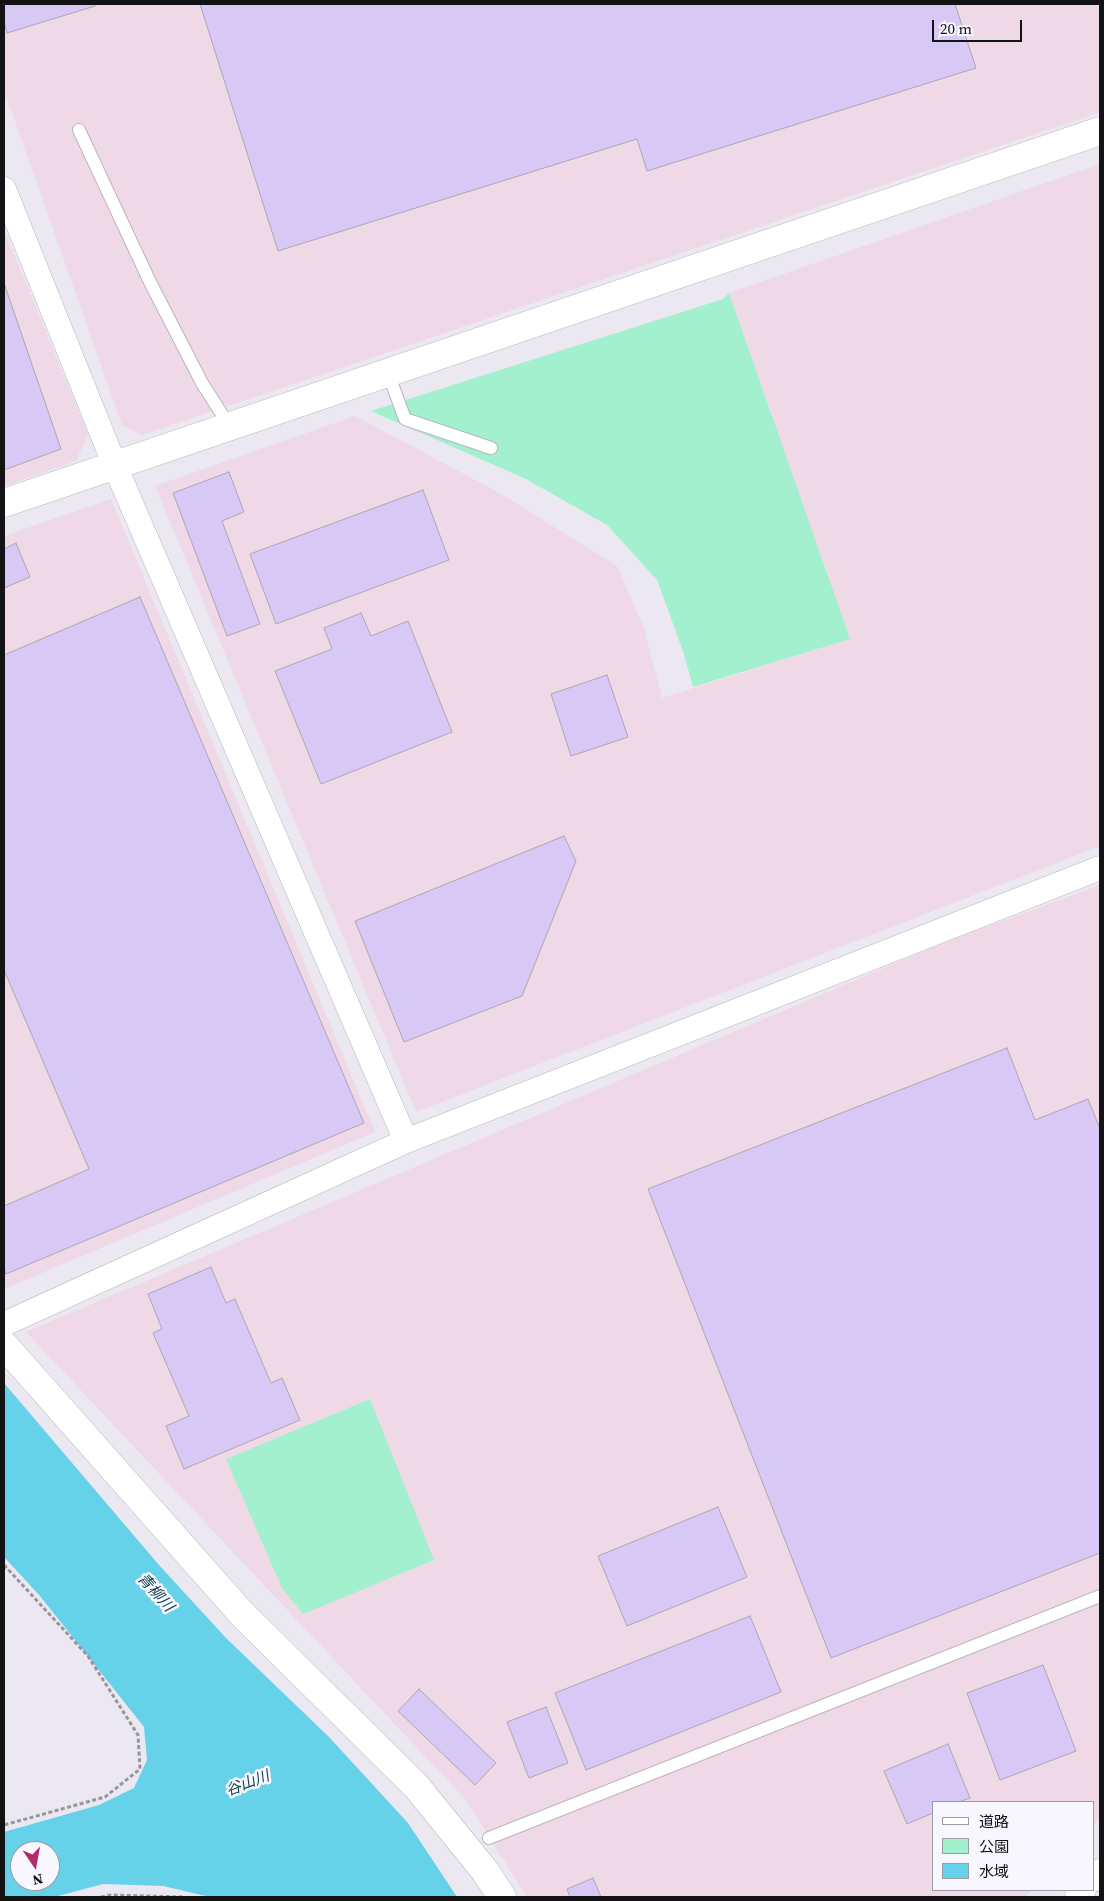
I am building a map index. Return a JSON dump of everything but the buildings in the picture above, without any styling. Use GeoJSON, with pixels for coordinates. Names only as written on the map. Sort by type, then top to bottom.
{"type":"FeatureCollection","features":[{"type":"Feature","properties":{"kind":"street"},"geometry":{"type":"LineString","coordinates":[[4,503],[1100,131]]}},
{"type":"Feature","properties":{"kind":"street"},"geometry":{"type":"LineString","coordinates":[[4,189],[115,466],[406,1141]]}},
{"type":"Feature","properties":{"kind":"street"},"geometry":{"type":"LineString","coordinates":[[4,1324],[406,1141],[1100,868]]}},
{"type":"Feature","properties":{"kind":"street"},"geometry":{"type":"LineString","coordinates":[[4,1345],[242,1614],[416,1786],[485,1871],[502,1897]]}},
{"type":"Feature","properties":{"kind":"lane"},"geometry":{"type":"LineString","coordinates":[[80,130],[150,282],[202,383],[230,427]]}},
{"type":"Feature","properties":{"kind":"lane"},"geometry":{"type":"LineString","coordinates":[[388,373],[405,419],[491,448]]}},
{"type":"Feature","properties":{"kind":"lane"},"geometry":{"type":"LineString","coordinates":[[489,1838],[1100,1596]]}},
{"type":"Feature","properties":{"kind":"path"},"geometry":{"type":"LineString","coordinates":[[4,1565],[88,1656],[138,1736],[140,1769],[105,1797],[4,1825]]}},
{"type":"Feature","properties":{"kind":"path"},"geometry":{"type":"LineString","coordinates":[[101,1897],[184,1897]]}},
{"type":"Feature","properties":{"kind":"shaded area"},"geometry":{"type":"Polygon","coordinates":[[[4,4],[1100,4],[1100,112],[142,435],[122,425],[4,90],[4,4]]]}},
{"type":"Feature","properties":{"kind":"shaded area"},"geometry":{"type":"Polygon","coordinates":[[[1100,164],[1100,846],[416,1112],[155,486],[355,416],[496,491],[617,566],[644,628],[662,698],[849,639],[729,293],[1100,164]]]}},
{"type":"Feature","properties":{"kind":"shaded area"},"geometry":{"type":"Polygon","coordinates":[[[4,230],[88,434],[76,461],[4,486],[4,230]]]}},
{"type":"Feature","properties":{"kind":"shaded area"},"geometry":{"type":"Polygon","coordinates":[[[111,499],[375,1132],[4,1289],[4,536],[111,499]]]}},
{"type":"Feature","properties":{"kind":"shaded area"},"geometry":{"type":"Polygon","coordinates":[[[1100,885],[1100,1819],[1094,1825],[1094,1801],[932,1801],[932,1891],[1031,1891],[1025,1897],[527,1897],[466,1800],[26,1332],[943,943],[1100,885]]]}},
{"type":"Feature","properties":{"kind":"green space"},"geometry":{"type":"Polygon","coordinates":[[[729,293],[850,639],[693,687],[684,654],[657,580],[607,525],[526,479],[371,411],[723,299],[729,293]]]}},
{"type":"Feature","properties":{"kind":"green space"},"geometry":{"type":"Polygon","coordinates":[[[370,1399],[434,1560],[303,1614],[282,1588],[226,1459],[370,1399]]]}},
{"type":"Feature","properties":{"kind":"water"},"geometry":{"type":"Polygon","coordinates":[[[4,1383],[159,1565],[226,1638],[329,1737],[408,1823],[457,1897],[210,1897],[163,1886],[103,1884],[54,1897],[4,1897],[4,1832],[99,1805],[134,1788],[147,1760],[144,1727],[40,1596],[4,1557],[4,1383]]]}},
{"type":"Feature","properties":{"kind":"water label","name":"青柳川"},"geometry":{"type":"Point","coordinates":[155,1593]}},
{"type":"Feature","properties":{"kind":"water label","name":"谷山川"},"geometry":{"type":"Point","coordinates":[248,1784]}}]}
